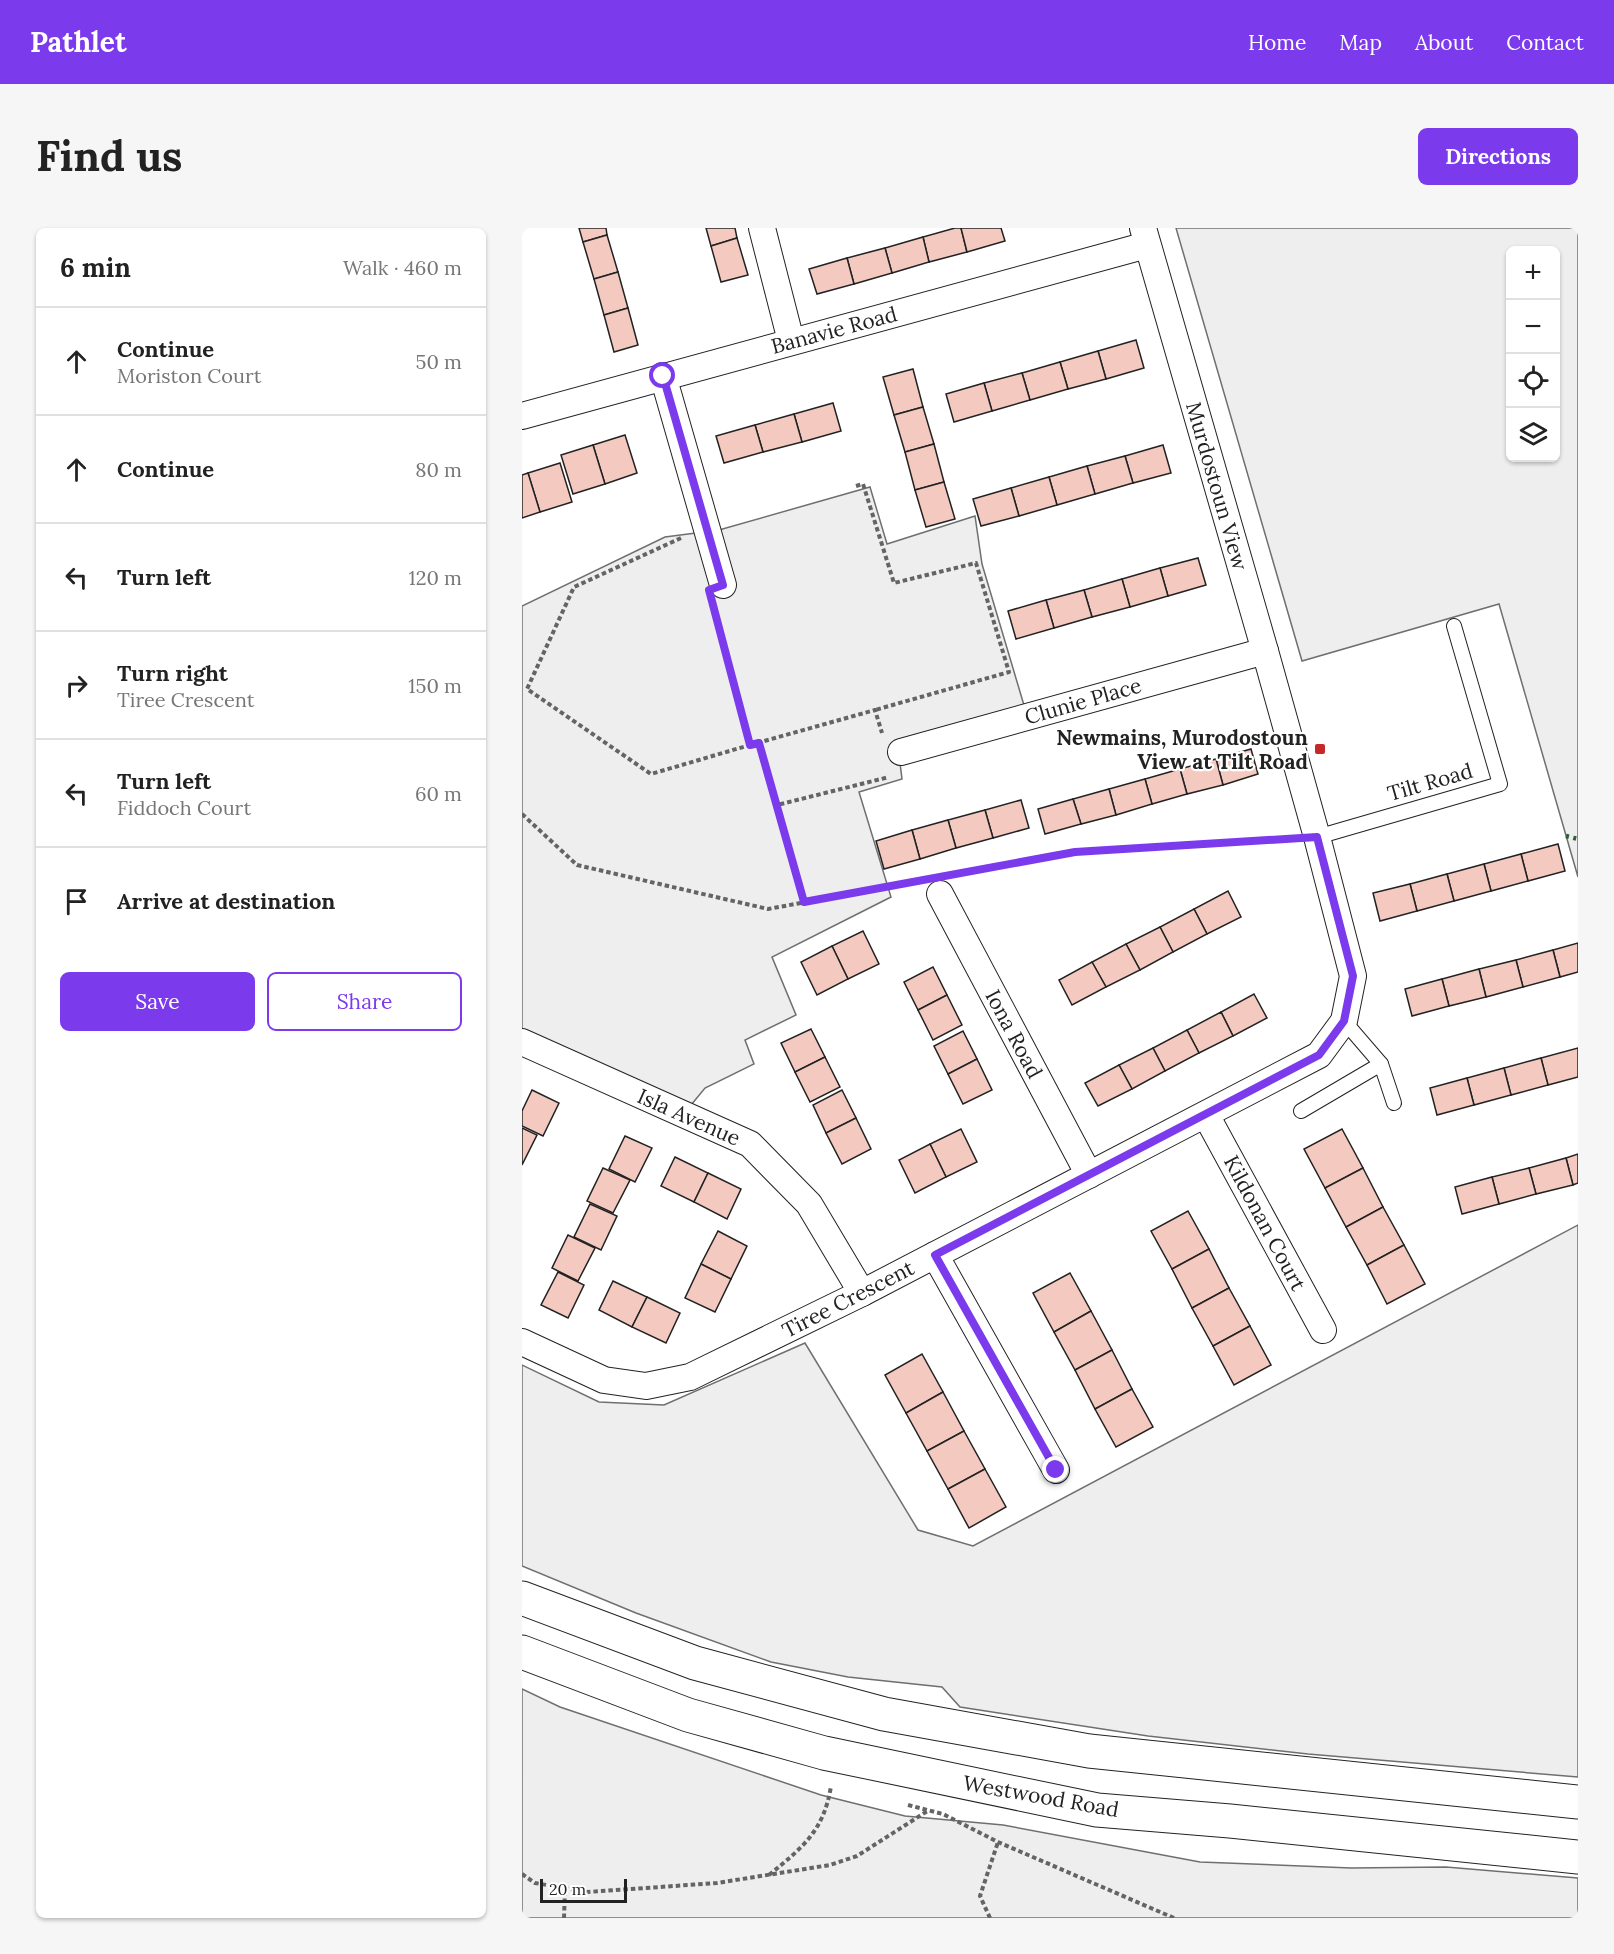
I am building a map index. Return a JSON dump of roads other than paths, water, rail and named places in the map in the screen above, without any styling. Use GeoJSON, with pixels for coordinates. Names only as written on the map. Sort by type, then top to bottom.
{"type":"FeatureCollection","features":[{"type":"Feature","properties":{"kind":"main road"},"geometry":{"type":"LineString","coordinates":[[522,1598],[695,1663],[884,1714],[1089,1751],[1578,1802]]}},
{"type":"Feature","properties":{"kind":"main road","name":"Westwood Road"},"geometry":{"type":"LineString","coordinates":[[522,1652],[688,1715],[824,1753],[1097,1810],[1230,1821],[1578,1857]]}},
{"type":"Feature","properties":{"kind":"street"},"geometry":{"type":"LineString","coordinates":[[762,228],[791,341]]}},
{"type":"Feature","properties":{"kind":"street","name":"Banavie Road"},"geometry":{"type":"LineString","coordinates":[[522,416],[791,341],[1145,236]]}},
{"type":"Feature","properties":{"kind":"street","name":"Murdostoun View"},"geometry":{"type":"LineString","coordinates":[[1145,236],[1291,744]]}},
{"type":"Feature","properties":{"kind":"street"},"geometry":{"type":"LineString","coordinates":[[663,376],[723,585]]}},
{"type":"Feature","properties":{"kind":"street","name":"Clunie Place"},"geometry":{"type":"LineString","coordinates":[[895,754],[1265,651]]}},
{"type":"Feature","properties":{"kind":"street","name":"Tiree Crescent"},"geometry":{"type":"LineString","coordinates":[[522,1342],[604,1380],[646,1386],[690,1377],[862,1293],[1319,1055],[1344,1021],[1353,976],[1291,744]]}},
{"type":"Feature","properties":{"kind":"street","name":"Iona Road"},"geometry":{"type":"LineString","coordinates":[[938,883],[1089,1175]]}},
{"type":"Feature","properties":{"kind":"street","name":"Isla Avenue"},"geometry":{"type":"LineString","coordinates":[[522,1042],[750,1144],[809,1204],[862,1293]]}},
{"type":"Feature","properties":{"kind":"street","name":"Kildonan Court"},"geometry":{"type":"LineString","coordinates":[[1206,1115],[1323,1330]]}},
{"type":"Feature","properties":{"kind":"street"},"geometry":{"type":"LineString","coordinates":[[935,1255],[1056,1470]]}},
{"type":"Feature","properties":{"kind":"lane","name":"Tilt Road"},"geometry":{"type":"LineString","coordinates":[[1317,837],[1500,784],[1454,626]]}},
{"type":"Feature","properties":{"kind":"lane"},"geometry":{"type":"LineString","coordinates":[[1344,1021],[1382,1064],[1394,1103]]}},
{"type":"Feature","properties":{"kind":"lane"},"geometry":{"type":"LineString","coordinates":[[1301,1111],[1382,1064]]}},
{"type":"Feature","properties":{"kind":"place","name":"Newmains, Murodostoun View at Tilt Road"},"geometry":{"type":"Point","coordinates":[1320,749]}}]}
